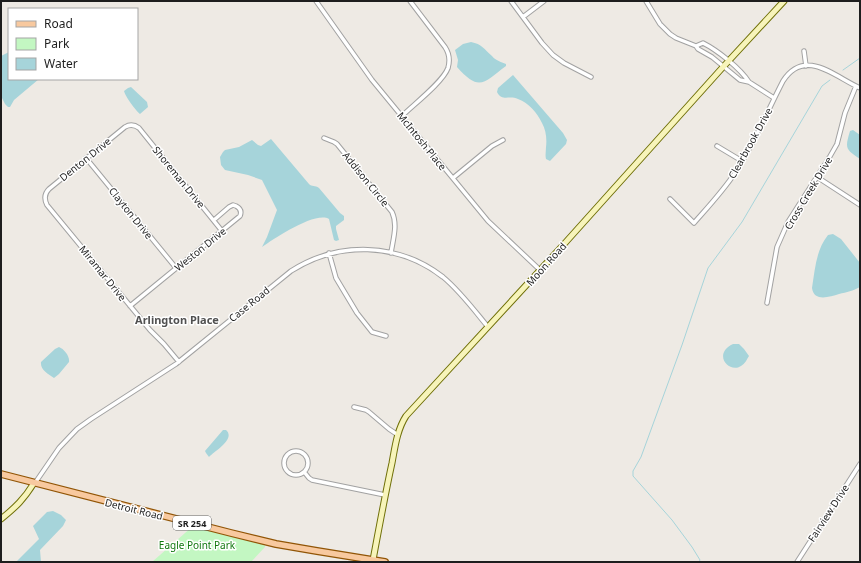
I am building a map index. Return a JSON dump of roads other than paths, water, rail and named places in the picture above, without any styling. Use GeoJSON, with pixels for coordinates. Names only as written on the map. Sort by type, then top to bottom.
{"type":"FeatureCollection","features":[{"type":"Feature","properties":{"kind":"main road","name":"Detroit Road"},"geometry":{"type":"LineString","coordinates":[[1,474],[34,484],[231,533],[300,548],[385,562]]}},
{"type":"Feature","properties":{"kind":"street","name":"McIntosh Place"},"geometry":{"type":"LineString","coordinates":[[316,1],[368,75],[490,224],[540,270]]}},
{"type":"Feature","properties":{"kind":"street"},"geometry":{"type":"LineString","coordinates":[[402,116],[441,80],[447,70],[448,64],[448,55],[445,47],[410,1]]}},
{"type":"Feature","properties":{"kind":"street"},"geometry":{"type":"LineString","coordinates":[[511,1],[542,43],[553,55],[564,63],[591,77]]}},
{"type":"Feature","properties":{"kind":"street"},"geometry":{"type":"LineString","coordinates":[[523,17],[544,1]]}},
{"type":"Feature","properties":{"kind":"street"},"geometry":{"type":"LineString","coordinates":[[646,1],[658,22],[667,32],[676,38],[696,46],[740,80],[749,82],[774,98]]}},
{"type":"Feature","properties":{"kind":"street","name":"Moon Road"},"geometry":{"type":"LineString","coordinates":[[373,560],[398,435],[406,416],[784,1]]}},
{"type":"Feature","properties":{"kind":"street"},"geometry":{"type":"LineString","coordinates":[[696,46],[703,43],[712,48],[745,76],[749,82]]}},
{"type":"Feature","properties":{"kind":"street"},"geometry":{"type":"LineString","coordinates":[[804,51],[806,66],[820,67],[858,87]]}},
{"type":"Feature","properties":{"kind":"street","name":"Clearbrook Drive"},"geometry":{"type":"LineString","coordinates":[[670,199],[694,223],[721,192],[742,161],[783,81],[794,70],[806,66]]}},
{"type":"Feature","properties":{"kind":"street","name":"Cross Creek Drive"},"geometry":{"type":"LineString","coordinates":[[767,303],[777,247],[788,222],[837,144],[845,113],[858,87]]}},
{"type":"Feature","properties":{"kind":"street","name":"Denton Drive"},"geometry":{"type":"LineString","coordinates":[[45,200],[45,194],[49,189],[125,127],[133,125]]}},
{"type":"Feature","properties":{"kind":"street","name":"Shoreman Drive"},"geometry":{"type":"LineString","coordinates":[[133,125],[139,128],[222,231]]}},
{"type":"Feature","properties":{"kind":"street","name":"Addison Circle"},"geometry":{"type":"LineString","coordinates":[[324,138],[337,144],[392,212],[395,226],[391,253]]}},
{"type":"Feature","properties":{"kind":"street"},"geometry":{"type":"LineString","coordinates":[[453,178],[494,145],[503,140]]}},
{"type":"Feature","properties":{"kind":"street"},"geometry":{"type":"LineString","coordinates":[[717,146],[742,161]]}},
{"type":"Feature","properties":{"kind":"street","name":"Clayton Drive"},"geometry":{"type":"LineString","coordinates":[[86,158],[176,268]]}},
{"type":"Feature","properties":{"kind":"street"},"geometry":{"type":"LineString","coordinates":[[817,177],[860,205]]}},
{"type":"Feature","properties":{"kind":"street","name":"Miramar Drive"},"geometry":{"type":"LineString","coordinates":[[45,200],[52,211],[130,306],[180,362]]}},
{"type":"Feature","properties":{"kind":"street","name":"Weston Drive"},"geometry":{"type":"LineString","coordinates":[[130,306],[240,216],[241,213],[239,208],[236,206],[231,206],[214,220]]}},
{"type":"Feature","properties":{"kind":"street","name":"Case Road"},"geometry":{"type":"LineString","coordinates":[[1,519],[18,505],[59,448],[78,429],[91,419],[180,362],[284,276],[303,264],[329,253],[355,249],[376,250],[401,255],[427,266],[439,274],[458,291],[488,327]]}},
{"type":"Feature","properties":{"kind":"street"},"geometry":{"type":"LineString","coordinates":[[329,253],[336,278],[356,313],[372,332],[386,336]]}},
{"type":"Feature","properties":{"kind":"street"},"geometry":{"type":"LineString","coordinates":[[354,407],[366,410],[389,430],[398,435]]}},
{"type":"Feature","properties":{"kind":"street"},"geometry":{"type":"LineString","coordinates":[[297,451],[304,454],[309,461],[308,469],[305,473],[298,476],[287,472],[284,460],[289,453],[297,451]]}},
{"type":"Feature","properties":{"kind":"street","name":"Fairview Drive"},"geometry":{"type":"LineString","coordinates":[[797,562],[860,464]]}},
{"type":"Feature","properties":{"kind":"street"},"geometry":{"type":"LineString","coordinates":[[305,473],[312,480],[385,495]]}},
{"type":"Feature","properties":{"kind":"water"},"geometry":{"type":"Polygon","coordinates":[[[471,42],[480,45],[495,59],[506,64],[506,66],[492,77],[482,82],[471,80],[457,67],[458,60],[455,50],[463,44],[471,42]]]}},
{"type":"Feature","properties":{"kind":"water"},"geometry":{"type":"Polygon","coordinates":[[[8,52],[8,80],[38,80],[14,100],[10,107],[5,104],[1,96],[1,56],[8,52]]]}},
{"type":"Feature","properties":{"kind":"water"},"geometry":{"type":"Polygon","coordinates":[[[513,75],[563,133],[567,140],[566,144],[550,161],[546,159],[546,138],[544,129],[535,112],[522,101],[515,98],[503,98],[497,92],[498,88],[513,75]]]}},
{"type":"Feature","properties":{"kind":"water"},"geometry":{"type":"Polygon","coordinates":[[[131,87],[147,102],[148,107],[140,114],[126,96],[124,91],[131,87]]]}},
{"type":"Feature","properties":{"kind":"water"},"geometry":{"type":"Polygon","coordinates":[[[853,130],[860,135],[860,159],[851,153],[847,145],[850,131],[853,130]]]}},
{"type":"Feature","properties":{"kind":"water"},"geometry":{"type":"Polygon","coordinates":[[[271,139],[309,184],[319,188],[344,216],[344,220],[336,226],[339,240],[334,240],[329,219],[323,218],[305,222],[262,247],[277,210],[262,180],[225,170],[221,165],[220,157],[225,150],[239,147],[252,140],[261,146],[271,139]]]}},
{"type":"Feature","properties":{"kind":"water"},"geometry":{"type":"Polygon","coordinates":[[[833,234],[841,239],[860,263],[860,287],[855,290],[831,296],[819,297],[813,292],[812,288],[818,253],[828,235],[833,234]]]}},
{"type":"Feature","properties":{"kind":"water"},"geometry":{"type":"Polygon","coordinates":[[[733,344],[739,344],[749,356],[744,364],[736,368],[728,365],[723,357],[727,348],[733,344]]]}},
{"type":"Feature","properties":{"kind":"water"},"geometry":{"type":"Polygon","coordinates":[[[59,347],[63,349],[69,357],[69,362],[54,378],[43,370],[41,362],[59,347]]]}},
{"type":"Feature","properties":{"kind":"water"},"geometry":{"type":"Polygon","coordinates":[[[223,430],[226,430],[228,433],[227,441],[209,457],[205,451],[223,430]]]}},
{"type":"Feature","properties":{"kind":"water"},"geometry":{"type":"Polygon","coordinates":[[[53,511],[61,515],[66,520],[63,526],[40,550],[41,562],[16,562],[39,539],[33,526],[47,512],[53,511]]]}},
{"type":"Feature","properties":{"kind":"waterway"},"geometry":{"type":"LineString","coordinates":[[843,70],[860,58]]}},
{"type":"Feature","properties":{"kind":"waterway"},"geometry":{"type":"LineString","coordinates":[[699,562],[700,560],[692,547],[672,520],[633,476],[633,471],[641,457],[682,345],[708,268],[742,222],[822,86],[830,80]]}},
{"type":"Feature","properties":{"kind":"district","name":"Arlington Place"},"geometry":{"type":"Point","coordinates":[177,319]}},
{"type":"Feature","properties":{"kind":"park label","name":"Eagle Point Park"},"geometry":{"type":"Point","coordinates":[197,545]}}]}
